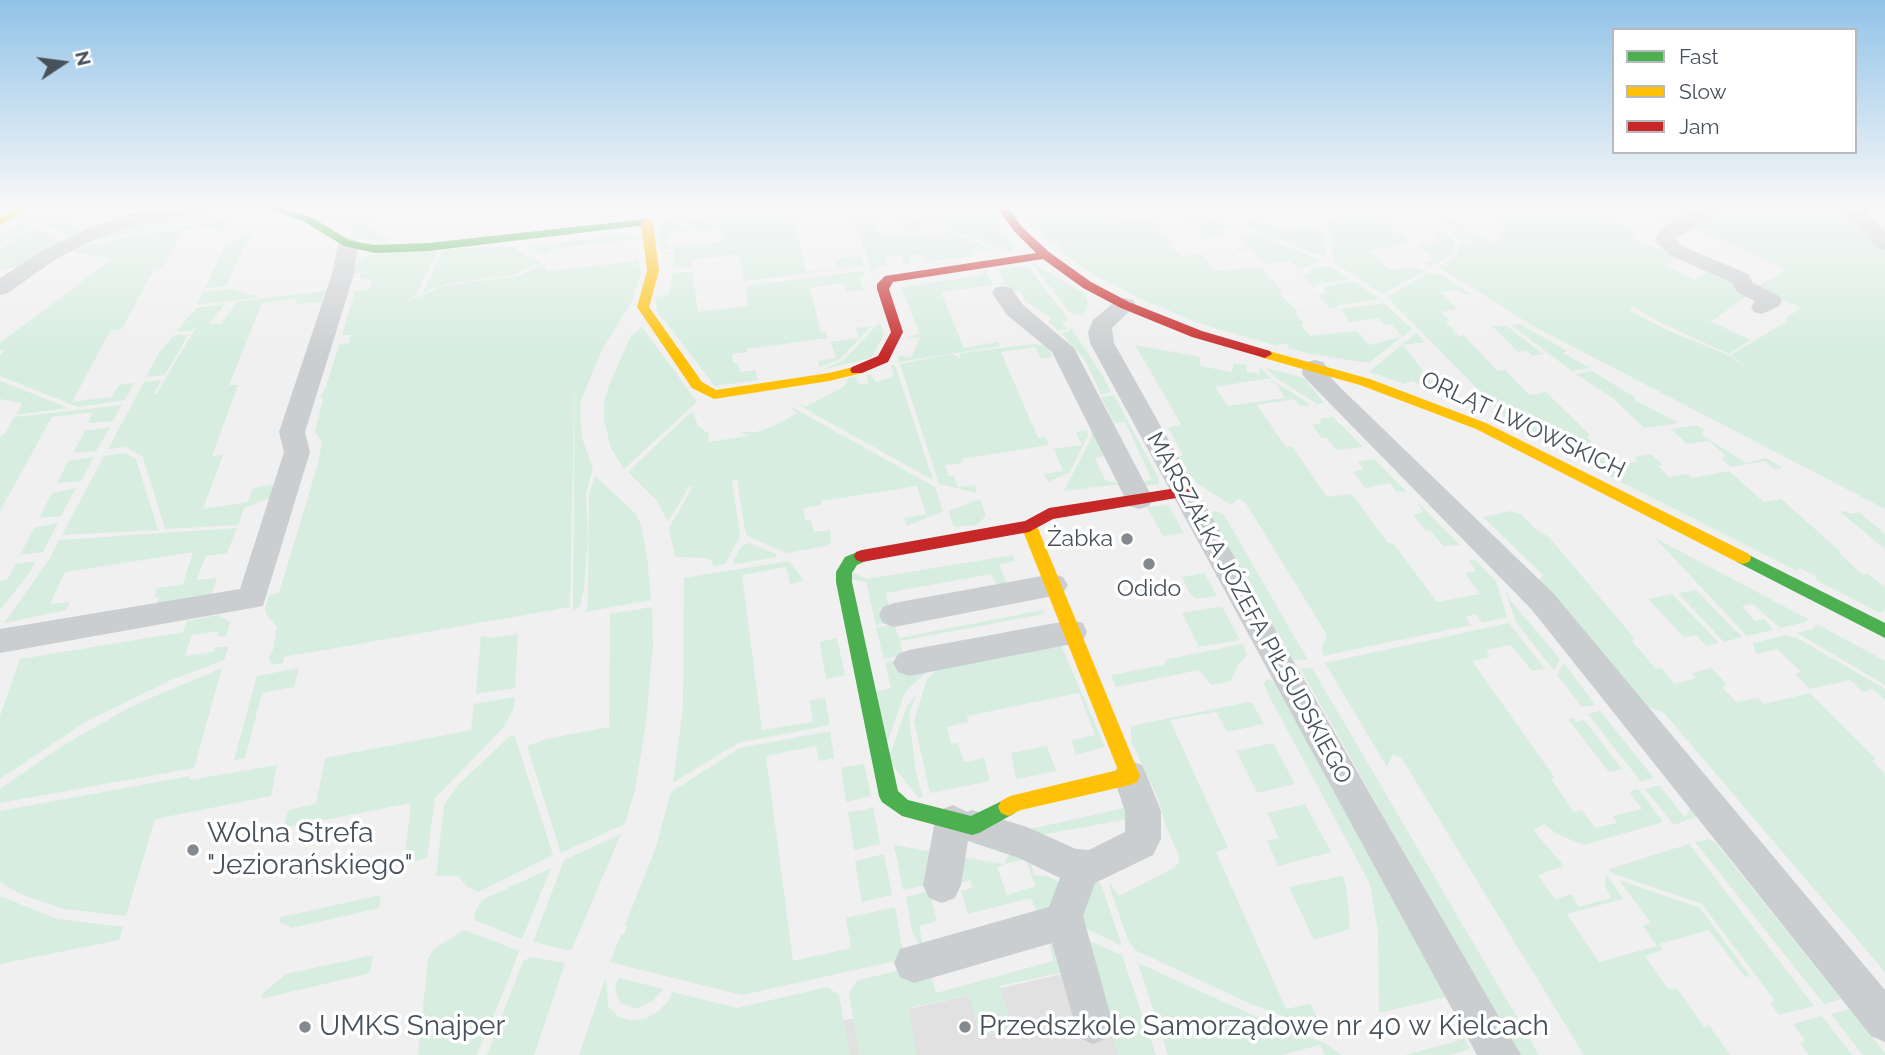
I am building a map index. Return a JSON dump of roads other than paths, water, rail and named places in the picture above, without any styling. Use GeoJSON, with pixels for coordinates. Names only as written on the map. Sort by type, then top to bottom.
{"type":"FeatureCollection","features":[{"type":"Feature","properties":{"kind":"street"},"geometry":{"type":"LineString","coordinates":[[0,288],[46,257]]}},
{"type":"Feature","properties":{"kind":"street"},"geometry":{"type":"LineString","coordinates":[[0,641],[252,598],[297,452],[292,432],[343,274],[346,257]]}},
{"type":"Feature","properties":{"kind":"street"},"geometry":{"type":"LineString","coordinates":[[651,257],[653,271],[643,307],[697,385],[714,396],[829,377],[879,362],[888,354],[897,332],[883,289],[883,284],[889,279],[1030,257]]}},
{"type":"Feature","properties":{"kind":"street"},"geometry":{"type":"LineString","coordinates":[[1048,257],[1087,285],[1125,305]]}},
{"type":"Feature","properties":{"kind":"street"},"geometry":{"type":"LineString","coordinates":[[1691,257],[1740,279],[1745,287],[1771,301],[1762,307]]}},
{"type":"Feature","properties":{"kind":"street"},"geometry":{"type":"LineString","coordinates":[[1003,293],[1014,310],[1062,348],[1139,499]]}},
{"type":"Feature","properties":{"kind":"street","name":"ORLĄT LWOWSKICH"},"geometry":{"type":"LineString","coordinates":[[1125,305],[1207,337],[1314,367],[1428,404],[1507,438],[1885,631]]}},
{"type":"Feature","properties":{"kind":"street","name":"MARSZAŁKA JÓZEFA PIŁSUDSKIEGO"},"geometry":{"type":"LineString","coordinates":[[1125,305],[1104,322],[1099,335],[1183,492],[1500,1055]]}},
{"type":"Feature","properties":{"kind":"street"},"geometry":{"type":"LineString","coordinates":[[1314,367],[1314,373],[1338,400],[1543,602],[1885,1022]]}},
{"type":"Feature","properties":{"kind":"street"},"geometry":{"type":"LineString","coordinates":[[1029,526],[1143,811],[1143,841],[1101,863],[1082,868],[1027,844],[902,807],[889,796],[844,572],[851,561],[865,555],[1029,526],[1049,514],[1183,492]]}},
{"type":"Feature","properties":{"kind":"street"},"geometry":{"type":"LineString","coordinates":[[894,615],[1053,585]]}},
{"type":"Feature","properties":{"kind":"street"},"geometry":{"type":"LineString","coordinates":[[909,663],[1072,632]]}},
{"type":"Feature","properties":{"kind":"street"},"geometry":{"type":"LineString","coordinates":[[962,824],[1017,802],[1130,776]]}},
{"type":"Feature","properties":{"kind":"street"},"geometry":{"type":"LineString","coordinates":[[942,885],[962,824]]}},
{"type":"Feature","properties":{"kind":"street"},"geometry":{"type":"LineString","coordinates":[[1082,868],[1064,916],[1093,1024]]}},
{"type":"Feature","properties":{"kind":"street"},"geometry":{"type":"LineString","coordinates":[[914,963],[1065,921]]}},
{"type":"Feature","properties":{"kind":"place","name":"Żabka"},"geometry":{"type":"Point","coordinates":[1127,539]}},
{"type":"Feature","properties":{"kind":"place","name":"Odido"},"geometry":{"type":"Point","coordinates":[1149,564]}},
{"type":"Feature","properties":{"kind":"place","name":"Wolna Strefa \"Jeziorańskiego\""},"geometry":{"type":"Point","coordinates":[193,850]}},
{"type":"Feature","properties":{"kind":"place","name":"UMKS Snajper"},"geometry":{"type":"Point","coordinates":[305,1027]}},
{"type":"Feature","properties":{"kind":"place","name":"Przedszkole Samorządowe nr 40 w Kielcach"},"geometry":{"type":"Point","coordinates":[965,1027]}}]}
